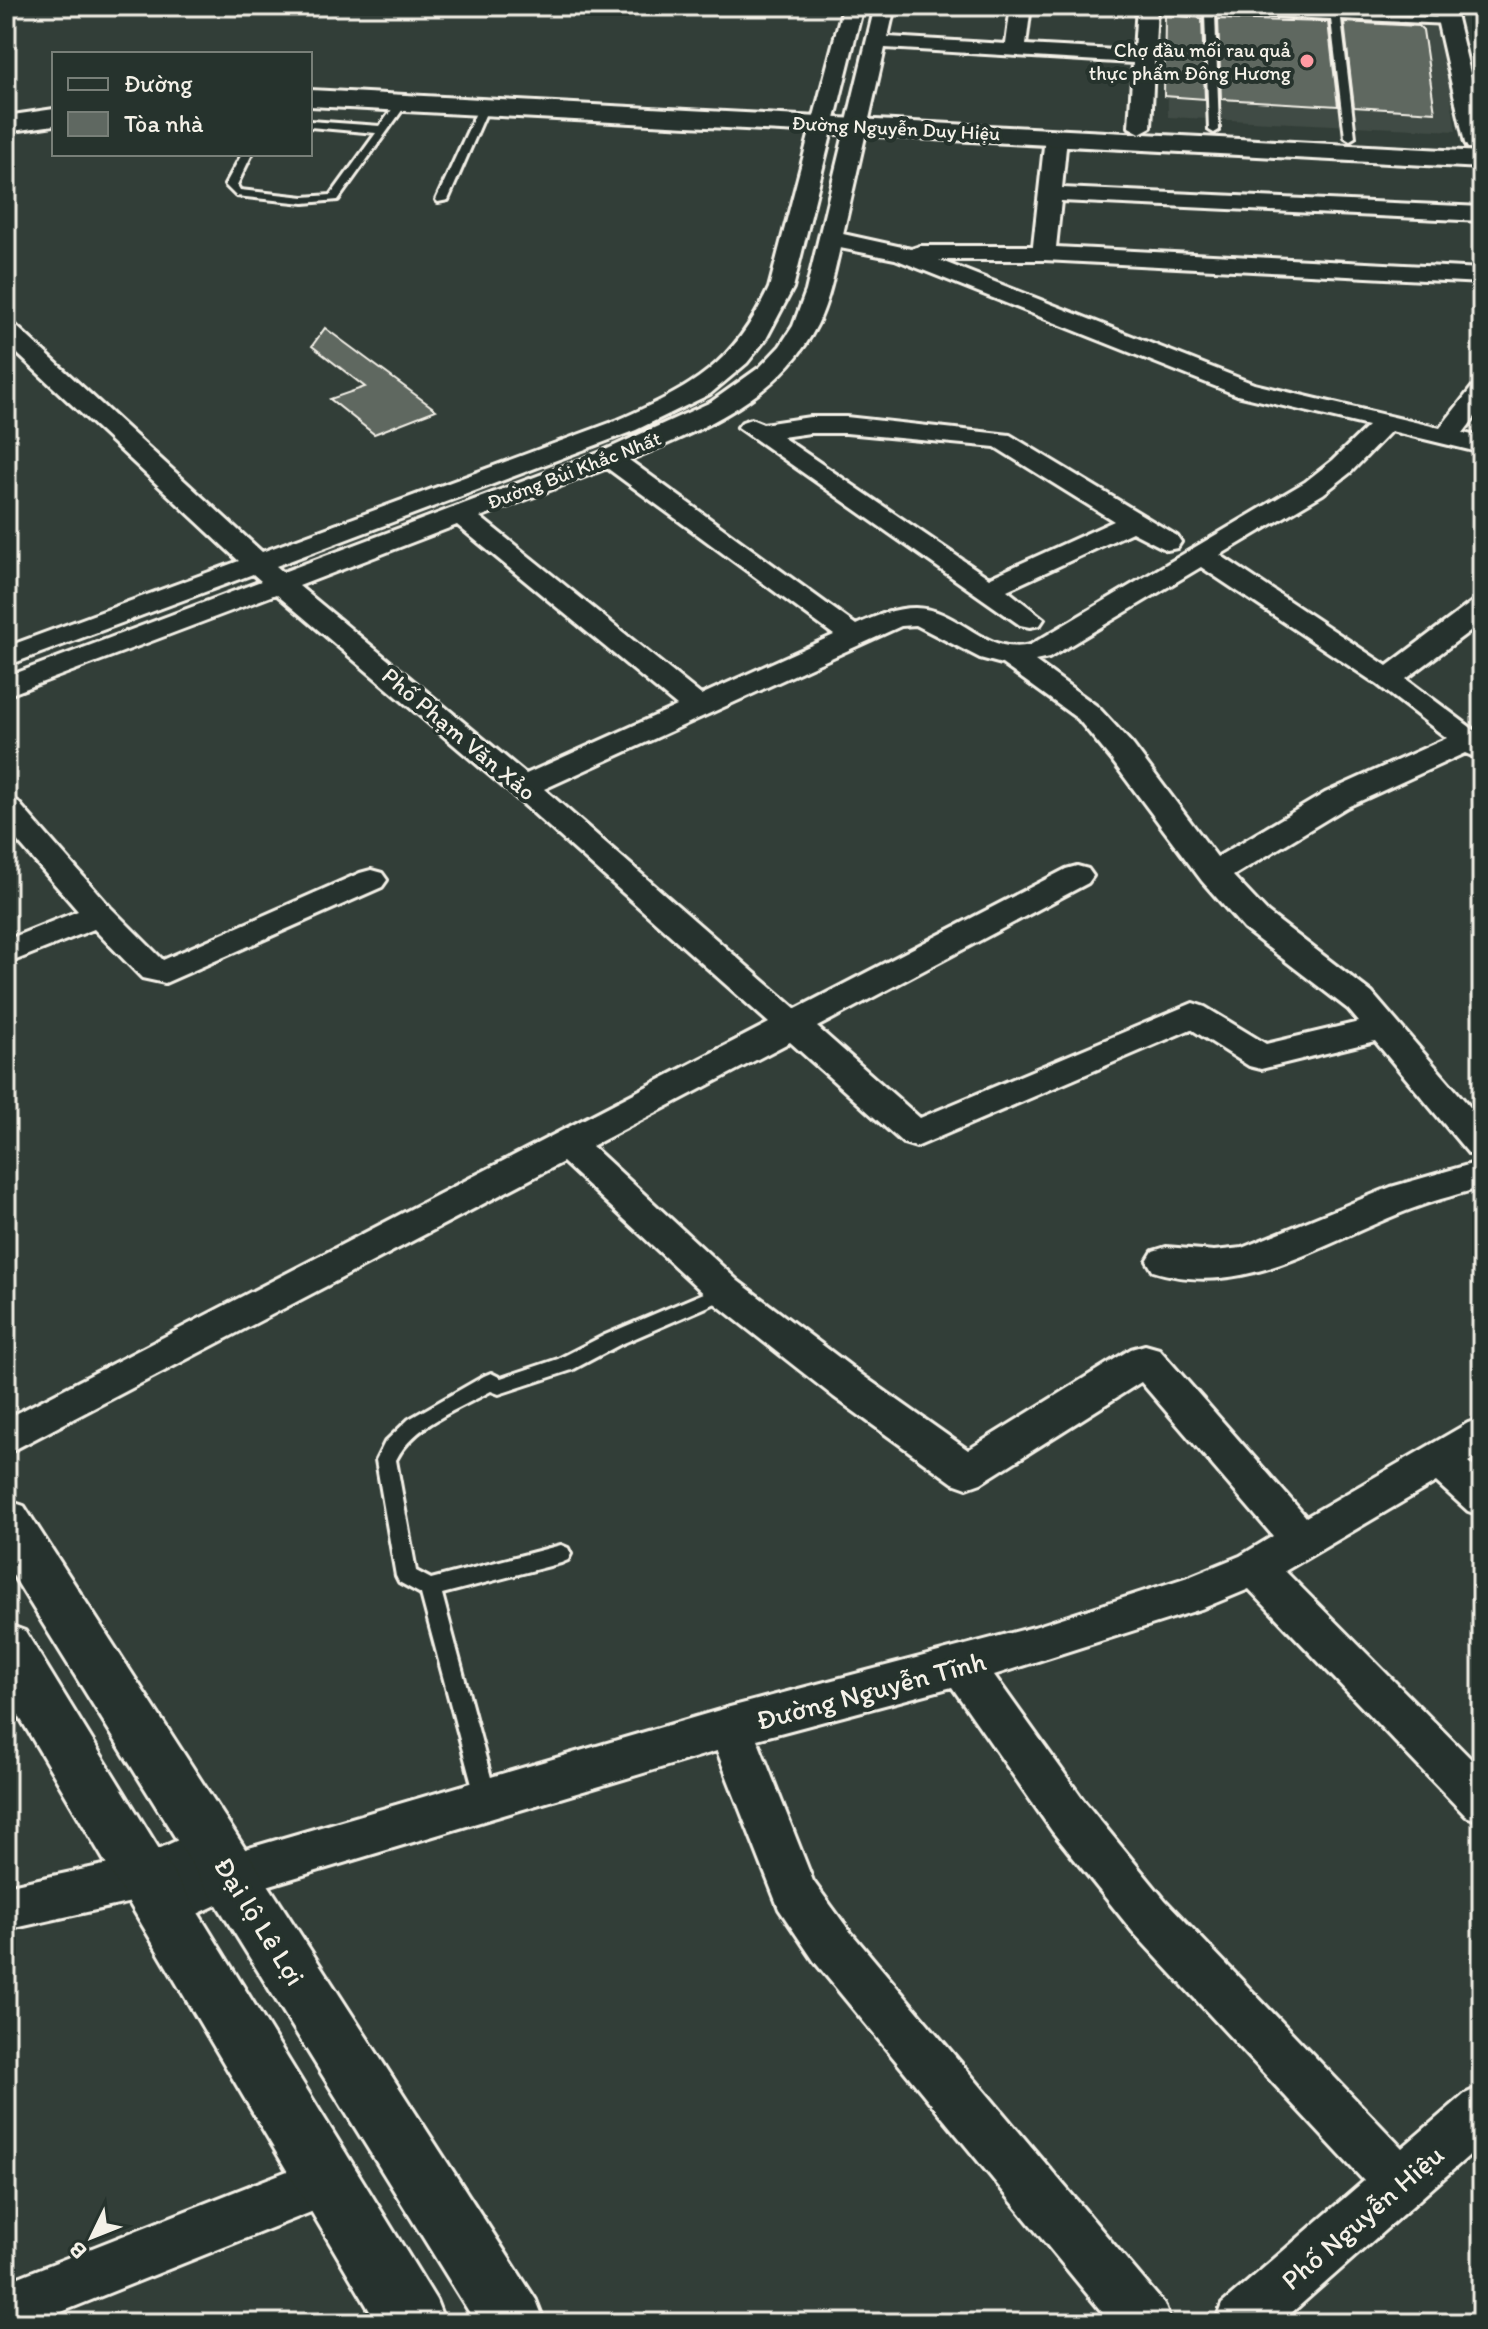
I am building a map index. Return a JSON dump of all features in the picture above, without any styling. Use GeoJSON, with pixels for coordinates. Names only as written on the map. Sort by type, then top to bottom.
{"type":"FeatureCollection","features":[{"type":"Feature","properties":{"kind":"street","name":"Đường Bùi Khắc Nhất"},"geometry":{"type":"LineString","coordinates":[[6,687],[268,573],[673,406],[708,384],[742,356],[765,325],[781,288],[853,6]]}},
{"type":"Feature","properties":{"kind":"street","name":"Đường Bùi Khắc Nhất"},"geometry":{"type":"LineString","coordinates":[[6,657],[461,515],[610,458],[696,421],[720,407],[774,367],[804,328],[818,291],[885,6]]}},
{"type":"Feature","properties":{"kind":"street"},"geometry":{"type":"LineString","coordinates":[[1015,49],[1021,6]]}},
{"type":"Feature","properties":{"kind":"street"},"geometry":{"type":"LineString","coordinates":[[1140,127],[1147,6]]}},
{"type":"Feature","properties":{"kind":"street"},"geometry":{"type":"LineString","coordinates":[[1446,14],[1481,155]]}},
{"type":"Feature","properties":{"kind":"street"},"geometry":{"type":"LineString","coordinates":[[878,42],[1144,58]]}},
{"type":"Feature","properties":{"kind":"street","name":"Đường Nguyễn Duy Hiệu"},"geometry":{"type":"LineString","coordinates":[[312,83],[860,120],[1140,127],[1350,137],[1481,155]]}},
{"type":"Feature","properties":{"kind":"street","name":"Đường Nguyễn Duy Hiệu"},"geometry":{"type":"LineString","coordinates":[[312,98],[824,118]]}},
{"type":"Feature","properties":{"kind":"street"},"geometry":{"type":"LineString","coordinates":[[6,108],[52,101]]}},
{"type":"Feature","properties":{"kind":"street"},"geometry":{"type":"LineString","coordinates":[[6,124],[52,117]]}},
{"type":"Feature","properties":{"kind":"street","name":"Đường Nguyễn Duy Hiệu"},"geometry":{"type":"LineString","coordinates":[[860,120],[1056,137],[1481,155]]}},
{"type":"Feature","properties":{"kind":"street"},"geometry":{"type":"LineString","coordinates":[[1044,253],[1056,137]]}},
{"type":"Feature","properties":{"kind":"street"},"geometry":{"type":"LineString","coordinates":[[1051,194],[1482,214]]}},
{"type":"Feature","properties":{"kind":"street"},"geometry":{"type":"LineString","coordinates":[[831,239],[901,253],[1221,382],[1482,445]]}},
{"type":"Feature","properties":{"kind":"street"},"geometry":{"type":"LineString","coordinates":[[901,253],[1044,253],[1482,276]]}},
{"type":"Feature","properties":{"kind":"street","name":"Phố Phạm Văn Xảo"},"geometry":{"type":"LineString","coordinates":[[6,330],[268,573],[523,787],[916,1134],[1193,1015],[1261,1057],[1382,1028]]}},
{"type":"Feature","properties":{"kind":"street"},"geometry":{"type":"LineString","coordinates":[[1447,436],[1482,391]]}},
{"type":"Feature","properties":{"kind":"street"},"geometry":{"type":"LineString","coordinates":[[720,407],[989,588],[1030,619]]}},
{"type":"Feature","properties":{"kind":"street"},"geometry":{"type":"LineString","coordinates":[[1012,658],[1039,652],[1314,488],[1386,422]]}},
{"type":"Feature","properties":{"kind":"street"},"geometry":{"type":"LineString","coordinates":[[759,432],[810,425],[846,425],[1001,440],[1167,542]]}},
{"type":"Feature","properties":{"kind":"street"},"geometry":{"type":"LineString","coordinates":[[610,458],[852,635]]}},
{"type":"Feature","properties":{"kind":"street"},"geometry":{"type":"LineString","coordinates":[[461,515],[697,707]]}},
{"type":"Feature","properties":{"kind":"street"},"geometry":{"type":"LineString","coordinates":[[989,588],[1133,522]]}},
{"type":"Feature","properties":{"kind":"street"},"geometry":{"type":"LineString","coordinates":[[1203,556],[1388,679],[1475,746]]}},
{"type":"Feature","properties":{"kind":"street"},"geometry":{"type":"LineString","coordinates":[[1388,679],[1482,608]]}},
{"type":"Feature","properties":{"kind":"street"},"geometry":{"type":"LineString","coordinates":[[523,787],[895,618],[918,616],[941,624],[990,652],[1012,658],[1088,713],[1122,752],[1213,874],[1256,921],[1343,986],[1482,1145]]}},
{"type":"Feature","properties":{"kind":"street"},"geometry":{"type":"LineString","coordinates":[[1213,874],[1336,800],[1475,746]]}},
{"type":"Feature","properties":{"kind":"street"},"geometry":{"type":"LineString","coordinates":[[6,808],[99,915],[154,970],[165,972],[371,880]]}},
{"type":"Feature","properties":{"kind":"street"},"geometry":{"type":"LineString","coordinates":[[6,1438],[1077,876]]}},
{"type":"Feature","properties":{"kind":"street"},"geometry":{"type":"LineString","coordinates":[[6,953],[99,915]]}},
{"type":"Feature","properties":{"kind":"street"},"geometry":{"type":"LineString","coordinates":[[567,1144],[725,1291],[848,1386],[967,1471],[1145,1360],[1302,1541]]}},
{"type":"Feature","properties":{"kind":"street"},"geometry":{"type":"LineString","coordinates":[[1166,1261],[1214,1265],[1242,1262],[1278,1251],[1404,1197],[1482,1174]]}},
{"type":"Feature","properties":{"kind":"street","name":"Đường Nguyễn Tĩnh"},"geometry":{"type":"LineString","coordinates":[[156,1892],[222,1860],[486,1800],[730,1727],[1034,1646],[1201,1591],[1255,1568],[1482,1434]]}},
{"type":"Feature","properties":{"kind":"street"},"geometry":{"type":"LineString","coordinates":[[1440,1461],[1482,1499]]}},
{"type":"Feature","properties":{"kind":"street","name":"Đại lộ Lê Lợi"},"geometry":{"type":"LineString","coordinates":[[6,1521],[513,2323]]}},
{"type":"Feature","properties":{"kind":"street"},"geometry":{"type":"LineString","coordinates":[[1255,1568],[1482,1801]]}},
{"type":"Feature","properties":{"kind":"street"},"geometry":{"type":"LineString","coordinates":[[6,1647],[413,2323]]}},
{"type":"Feature","properties":{"kind":"street"},"geometry":{"type":"LineString","coordinates":[[962,1665],[1068,1816],[1149,1916],[1400,2183]]}},
{"type":"Feature","properties":{"kind":"street"},"geometry":{"type":"LineString","coordinates":[[730,1727],[795,1894],[831,1945],[1145,2323]]}},
{"type":"Feature","properties":{"kind":"street"},"geometry":{"type":"LineString","coordinates":[[6,1908],[156,1892]]}},
{"type":"Feature","properties":{"kind":"street","name":"Phố Nguyễn Hiệu"},"geometry":{"type":"LineString","coordinates":[[1241,2323],[1482,2111]]}},
{"type":"Feature","properties":{"kind":"street"},"geometry":{"type":"LineString","coordinates":[[6,2308],[328,2180]]}},
{"type":"Feature","properties":{"kind":"lane"},"geometry":{"type":"LineString","coordinates":[[1147,6],[1336,16],[1446,14]]}},
{"type":"Feature","properties":{"kind":"lane"},"geometry":{"type":"LineString","coordinates":[[1210,10],[1214,130]]}},
{"type":"Feature","properties":{"kind":"lane"},"geometry":{"type":"LineString","coordinates":[[1336,16],[1350,137]]}},
{"type":"Feature","properties":{"kind":"lane"},"geometry":{"type":"LineString","coordinates":[[246,156],[231,185],[236,193],[324,200],[340,194],[403,102]]}},
{"type":"Feature","properties":{"kind":"lane"},"geometry":{"type":"LineString","coordinates":[[442,200],[484,106]]}},
{"type":"Feature","properties":{"kind":"lane"},"geometry":{"type":"LineString","coordinates":[[312,124],[384,130]]}},
{"type":"Feature","properties":{"kind":"lane"},"geometry":{"type":"LineString","coordinates":[[561,1554],[430,1588],[406,1576],[386,1460],[390,1446],[403,1433],[491,1381],[499,1386],[565,1365],[612,1340],[725,1291]]}},
{"type":"Feature","properties":{"kind":"lane"},"geometry":{"type":"LineString","coordinates":[[430,1588],[486,1800]]}},
{"type":"Feature","properties":{"kind":"shaded area","name":"Chợ đầu mối rau quả thực phẩm Đông Hương"},"geometry":{"type":"Polygon","coordinates":[[[1167,6],[1437,6],[1456,131],[1168,117],[1167,6]]]}},
{"type":"Feature","properties":{"kind":"building"},"geometry":{"type":"Polygon","coordinates":[[[1415,6],[1416,14],[1272,8],[1415,6]]]}},
{"type":"Feature","properties":{"kind":"building"},"geometry":{"type":"Polygon","coordinates":[[[1165,15],[1202,18],[1205,99],[1164,96],[1165,15]]]}},
{"type":"Feature","properties":{"kind":"building"},"geometry":{"type":"Polygon","coordinates":[[[1218,19],[1328,22],[1338,106],[1221,99],[1218,19]]]}},
{"type":"Feature","properties":{"kind":"building"},"geometry":{"type":"Polygon","coordinates":[[[1344,22],[1419,26],[1423,30],[1435,112],[1354,107],[1344,22]]]}},
{"type":"Feature","properties":{"kind":"building"},"geometry":{"type":"Polygon","coordinates":[[[325,328],[436,410],[374,434],[330,399],[365,387],[312,346],[325,328]]]}},
{"type":"Feature","properties":{"kind":"place","name":"Chợ đầu mối rau quả thực phẩm Đông Hương"},"geometry":{"type":"Point","coordinates":[1307,61]}}]}
